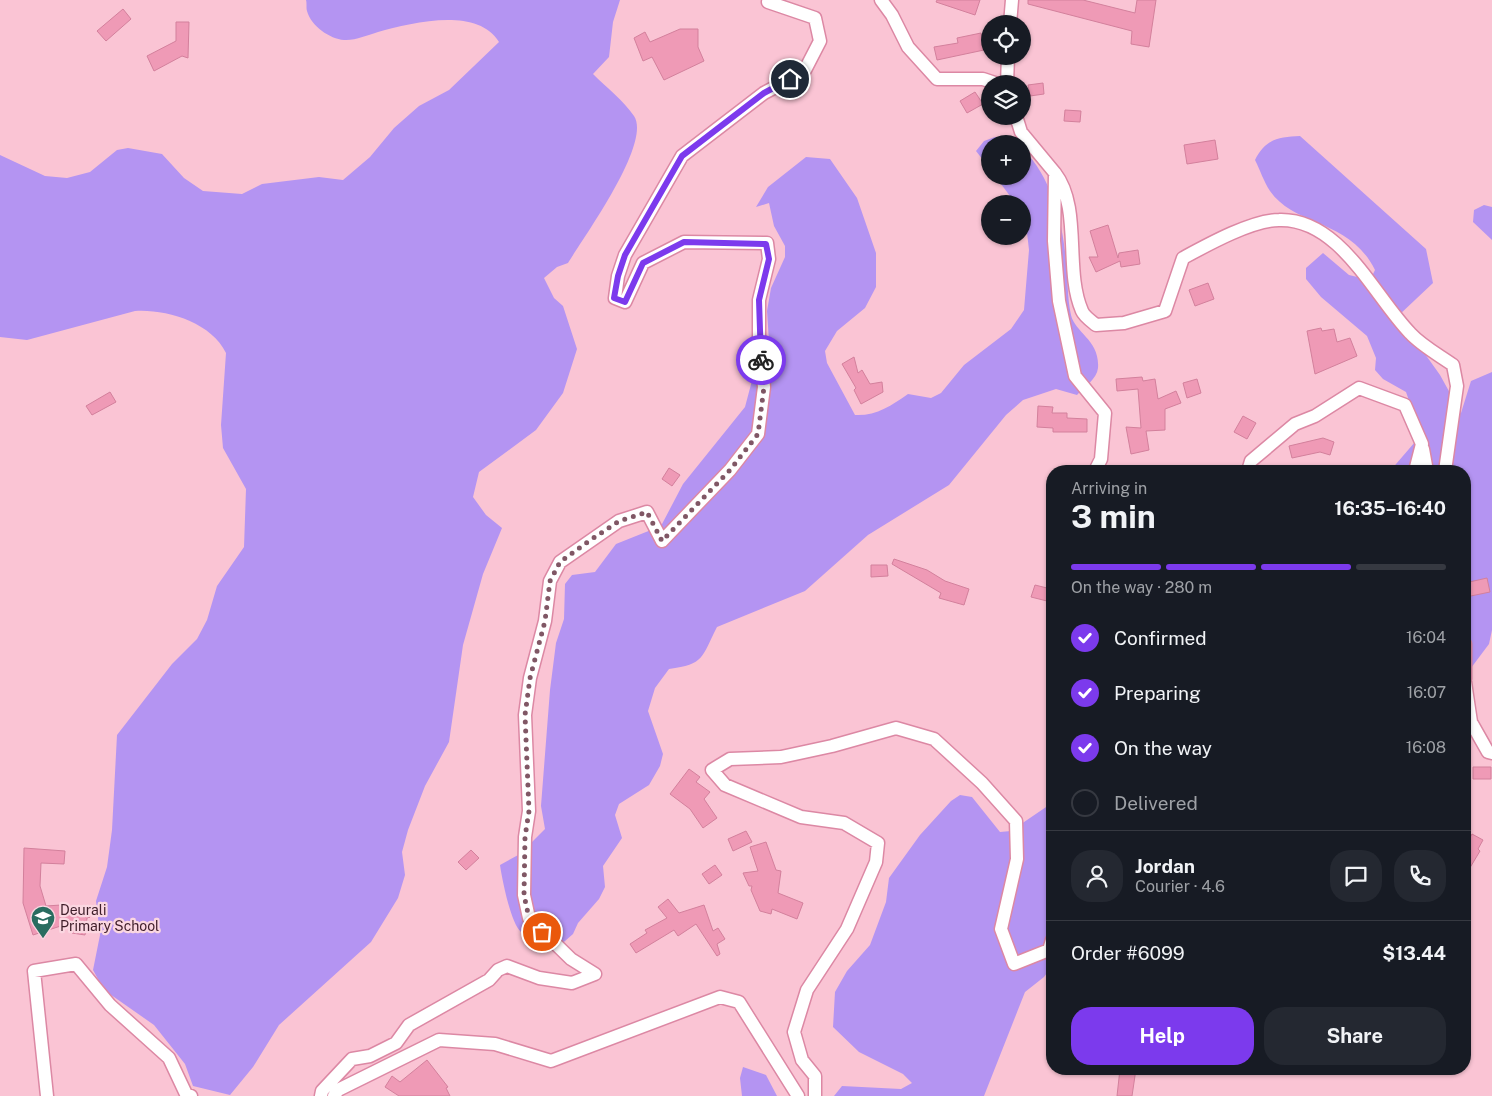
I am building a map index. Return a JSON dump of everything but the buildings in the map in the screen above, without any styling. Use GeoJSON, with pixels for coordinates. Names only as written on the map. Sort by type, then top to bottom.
{"type":"FeatureCollection","features":[{"type":"Feature","properties":{"kind":"street"},"geometry":{"type":"LineString","coordinates":[[321,1096],[322,1091],[352,1059],[370,1056],[396,1043],[409,1025],[489,980],[498,970],[507,966],[539,978],[572,983],[595,974],[570,959],[529,918],[524,895],[525,837],[529,811],[525,715],[530,678],[545,621],[550,581],[560,562],[619,521],[647,512],[662,541],[730,470],[758,434],[764,387],[759,342],[759,300],[769,259],[766,244],[684,242],[643,263],[625,302],[614,298],[618,276],[625,255],[682,156],[764,93],[804,72],[820,41],[815,18],[768,2],[770,0]]}},
{"type":"Feature","properties":{"kind":"street"},"geometry":{"type":"LineString","coordinates":[[881,0],[892,15],[908,47],[937,79],[981,79]]}},
{"type":"Feature","properties":{"kind":"street"},"geometry":{"type":"LineString","coordinates":[[1011,15],[1012,0]]}},
{"type":"Feature","properties":{"kind":"street"},"geometry":{"type":"LineString","coordinates":[[1019,125],[1021,132],[1063,184],[1069,218],[1071,251],[1082,312],[1096,325],[1124,323],[1165,311],[1175,276],[1183,258],[1216,241],[1250,227],[1278,220],[1308,225],[1351,258],[1410,334],[1454,365],[1457,386],[1446,465]]}},
{"type":"Feature","properties":{"kind":"street"},"geometry":{"type":"LineString","coordinates":[[1055,173],[1054,241],[1059,301],[1074,376],[1105,413],[1101,459],[1098,465]]}},
{"type":"Feature","properties":{"kind":"street"},"geometry":{"type":"LineString","coordinates":[[1250,465],[1251,461],[1295,424],[1315,416],[1359,388],[1405,404],[1422,444],[1426,465]]}},
{"type":"Feature","properties":{"kind":"street"},"geometry":{"type":"LineString","coordinates":[[1417,465],[1422,444]]}},
{"type":"Feature","properties":{"kind":"street"},"geometry":{"type":"LineString","coordinates":[[1471,722],[1488,752],[1492,753]]}},
{"type":"Feature","properties":{"kind":"street"},"geometry":{"type":"LineString","coordinates":[[815,1096],[815,1076],[802,1060],[794,1032],[807,990],[847,929],[876,862],[878,843],[844,823],[801,817],[725,785],[712,770],[730,759],[781,757],[832,746],[896,728],[934,739],[982,783],[1016,821],[1017,859],[1001,929],[1014,964],[1046,951]]}},
{"type":"Feature","properties":{"kind":"street"},"geometry":{"type":"LineString","coordinates":[[47,1096],[34,971],[76,964],[110,1005],[169,1058],[186,1094],[191,1096]]}},
{"type":"Feature","properties":{"kind":"street"},"geometry":{"type":"LineString","coordinates":[[334,1096],[338,1090],[439,1040],[495,1044],[551,1062],[720,997],[739,1002],[798,1096]]}},
{"type":"Feature","properties":{"kind":"shaded area"},"geometry":{"type":"Polygon","coordinates":[[[306,0],[620,0],[613,22],[609,57],[593,74],[630,110],[634,116],[637,129],[634,147],[625,168],[601,212],[568,263],[557,267],[544,278],[554,298],[563,306],[577,349],[563,393],[536,430],[479,472],[473,497],[486,515],[502,528],[483,574],[463,645],[449,742],[425,786],[408,830],[402,852],[405,875],[398,898],[371,942],[279,1025],[253,1067],[230,1095],[193,1086],[185,1064],[154,1025],[104,990],[93,970],[100,935],[96,901],[107,867],[112,830],[117,735],[172,664],[197,639],[207,620],[217,586],[244,547],[246,489],[223,448],[221,425],[226,353],[210,333],[199,326],[173,315],[147,311],[135,311],[27,340],[0,337],[0,155],[45,176],[67,178],[90,172],[117,150],[128,148],[162,154],[184,178],[203,191],[242,194],[262,184],[319,177],[343,180],[370,157],[394,128],[419,106],[449,90],[499,42],[489,31],[475,24],[443,20],[408,25],[352,40],[339,39],[322,31],[312,22],[307,11],[306,0]]]}},
{"type":"Feature","properties":{"kind":"shaded area"},"geometry":{"type":"Polygon","coordinates":[[[1300,136],[1426,249],[1433,283],[1398,316],[1440,375],[1461,413],[1471,381],[1492,372],[1492,630],[1489,644],[1471,668],[1471,465],[1395,465],[1421,435],[1406,392],[1383,379],[1375,370],[1376,358],[1367,336],[1321,297],[1306,279],[1306,268],[1323,253],[1349,275],[1370,280],[1375,270],[1364,253],[1352,241],[1293,211],[1281,203],[1270,191],[1255,160],[1268,143],[1286,137],[1300,136]]]}},
{"type":"Feature","properties":{"kind":"shaded area"},"geometry":{"type":"Polygon","coordinates":[[[981,145],[981,157],[976,151],[981,145]]]}},
{"type":"Feature","properties":{"kind":"shaded area"},"geometry":{"type":"Polygon","coordinates":[[[806,157],[830,159],[857,198],[876,253],[876,287],[865,308],[837,331],[825,351],[827,363],[855,415],[877,412],[908,394],[931,398],[941,393],[964,365],[1011,329],[1024,310],[1028,245],[1031,245],[1031,195],[1009,195],[1002,185],[1031,185],[1031,158],[1048,186],[1054,201],[1062,231],[1071,315],[1077,327],[1095,350],[1098,358],[1098,368],[1095,376],[1077,395],[1056,389],[1023,400],[1006,415],[949,485],[868,535],[805,591],[717,627],[704,653],[696,662],[669,669],[655,688],[648,711],[663,754],[660,766],[649,785],[619,804],[615,815],[622,838],[603,866],[605,887],[599,899],[578,923],[573,934],[557,948],[525,935],[517,927],[510,911],[500,865],[520,854],[545,829],[541,806],[550,690],[556,643],[564,619],[565,584],[572,575],[595,572],[616,544],[661,526],[683,484],[745,407],[754,373],[770,357],[767,311],[771,288],[785,257],[785,246],[774,226],[769,203],[756,207],[768,187],[806,157]]]}},
{"type":"Feature","properties":{"kind":"shaded area"},"geometry":{"type":"Polygon","coordinates":[[[1484,205],[1492,207],[1492,240],[1473,222],[1474,210],[1484,205]]]}},
{"type":"Feature","properties":{"kind":"shaded area"},"geometry":{"type":"Polygon","coordinates":[[[960,795],[972,797],[1000,832],[1011,831],[1046,807],[1046,974],[1025,992],[984,1096],[834,1096],[842,1086],[901,1089],[912,1083],[903,1074],[859,1052],[833,1027],[835,992],[847,971],[870,945],[886,902],[889,878],[920,835],[951,801],[960,795]]]}},
{"type":"Feature","properties":{"kind":"shaded area"},"geometry":{"type":"Polygon","coordinates":[[[743,1067],[766,1075],[777,1096],[742,1096],[740,1078],[743,1067]]]}},
{"type":"Feature","properties":{"kind":"way so far"},"geometry":{"type":"LineString","coordinates":[[542,932],[529,918],[524,895],[525,837],[529,811],[525,715],[530,678],[545,621],[550,581],[560,562],[619,521],[647,512],[662,541],[730,470],[758,434],[764,387],[761,360]]}},
{"type":"Feature","properties":{"kind":"place","name":"Deurali Primary School"},"geometry":{"type":"Point","coordinates":[43,939]}},
{"type":"Feature","properties":{"kind":"route"},"geometry":{"type":"LineString","coordinates":[[761,360],[759,300],[769,259],[766,244],[684,242],[643,263],[625,302],[614,298],[618,276],[625,255],[642,229],[682,156],[764,93],[790,79]]}}]}
